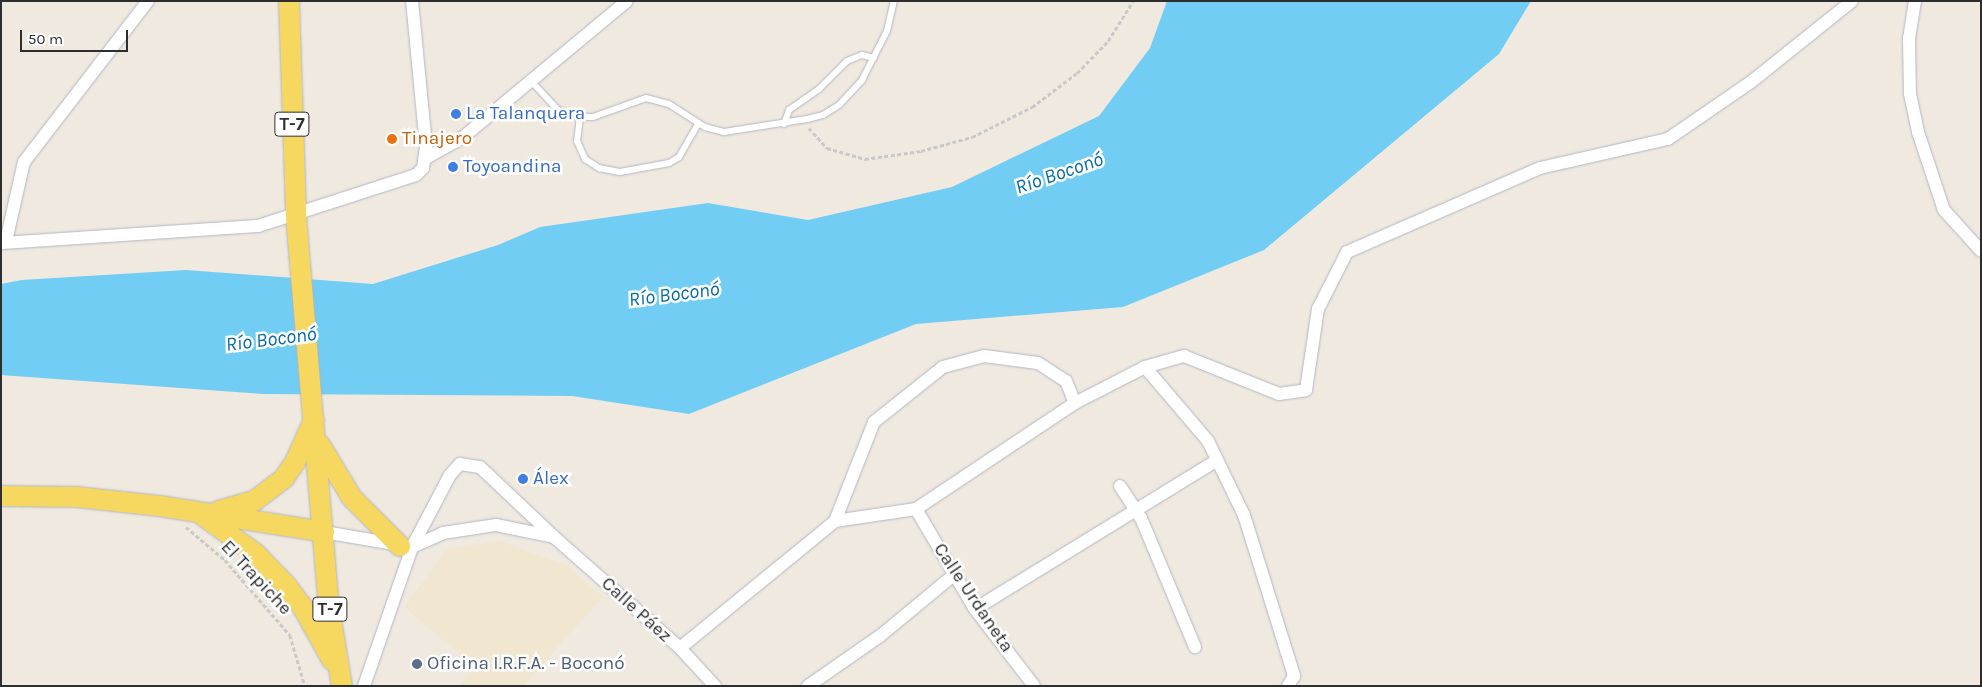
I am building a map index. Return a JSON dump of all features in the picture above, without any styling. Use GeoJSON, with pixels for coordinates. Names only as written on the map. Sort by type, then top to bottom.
{"type":"FeatureCollection","features":[{"type":"Feature","properties":{"kind":"main road","name":"T-7"},"geometry":{"type":"LineString","coordinates":[[289,1],[296,216],[301,246],[329,607],[341,683]]}},
{"type":"Feature","properties":{"kind":"main road"},"geometry":{"type":"LineString","coordinates":[[189,517],[236,508],[270,491],[295,462],[315,419]]}},
{"type":"Feature","properties":{"kind":"main road"},"geometry":{"type":"LineString","coordinates":[[315,419],[327,460],[352,498],[406,547]]}},
{"type":"Feature","properties":{"kind":"main road"},"geometry":{"type":"LineString","coordinates":[[1,496],[77,498],[189,517],[324,532]]}},
{"type":"Feature","properties":{"kind":"main road"},"geometry":{"type":"LineString","coordinates":[[189,517],[250,549],[286,585],[321,638],[341,683]]}},
{"type":"Feature","properties":{"kind":"street"},"geometry":{"type":"LineString","coordinates":[[148,1],[24,162],[4,242],[258,226],[296,216],[416,175],[423,168],[426,158],[412,1]]}},
{"type":"Feature","properties":{"kind":"street"},"geometry":{"type":"LineString","coordinates":[[426,158],[462,138],[628,1]]}},
{"type":"Feature","properties":{"kind":"street"},"geometry":{"type":"LineString","coordinates":[[836,521],[916,509],[1075,403],[1145,367],[1184,356],[1279,394],[1306,390],[1318,309],[1347,252],[1540,168],[1668,139],[1751,82],[1852,1]]}},
{"type":"Feature","properties":{"kind":"street"},"geometry":{"type":"LineString","coordinates":[[1915,1],[1910,30],[1910,94],[1918,132],[1944,210],[1981,251]]}},
{"type":"Feature","properties":{"kind":"street"},"geometry":{"type":"LineString","coordinates":[[680,648],[836,521],[874,422],[943,366],[984,356],[1038,363],[1066,381],[1075,403]]}},
{"type":"Feature","properties":{"kind":"street"},"geometry":{"type":"LineString","coordinates":[[1145,367],[1208,441],[1217,460],[1250,534],[1294,676],[1288,686]]}},
{"type":"Feature","properties":{"kind":"street"},"geometry":{"type":"LineString","coordinates":[[975,609],[1217,460]]}},
{"type":"Feature","properties":{"kind":"street","name":"Calle Páez"},"geometry":{"type":"LineString","coordinates":[[364,686],[406,547],[450,475],[460,464],[480,467],[554,537],[680,648],[715,686]]}},
{"type":"Feature","properties":{"kind":"street"},"geometry":{"type":"LineString","coordinates":[[1120,486],[1136,510],[1195,647]]}},
{"type":"Feature","properties":{"kind":"street","name":"Calle Urdaneta"},"geometry":{"type":"LineString","coordinates":[[916,509],[975,609],[1034,686]]}},
{"type":"Feature","properties":{"kind":"street","name":"Calle Páez"},"geometry":{"type":"LineString","coordinates":[[406,547],[443,533],[496,525],[554,537]]}},
{"type":"Feature","properties":{"kind":"street"},"geometry":{"type":"LineString","coordinates":[[324,532],[406,547]]}},
{"type":"Feature","properties":{"kind":"street"},"geometry":{"type":"LineString","coordinates":[[808,686],[880,636],[955,574]]}},
{"type":"Feature","properties":{"kind":"lane"},"geometry":{"type":"LineString","coordinates":[[531,81],[558,110],[580,116],[593,117],[646,98],[669,104],[699,123],[724,132],[807,119],[823,115],[839,105],[862,80],[874,58],[891,18],[894,1]]}},
{"type":"Feature","properties":{"kind":"lane"},"geometry":{"type":"LineString","coordinates":[[784,124],[789,110],[820,88],[847,61],[862,55],[874,58]]}},
{"type":"Feature","properties":{"kind":"lane"},"geometry":{"type":"LineString","coordinates":[[580,116],[577,141],[586,159],[599,168],[620,172],[670,162],[679,158],[699,123]]}},
{"type":"Feature","properties":{"kind":"path"},"geometry":{"type":"LineString","coordinates":[[807,119],[813,136],[827,148],[865,159],[921,151],[972,137],[1032,106],[1077,74],[1108,41],[1133,1]]}},
{"type":"Feature","properties":{"kind":"path","name":"El Trapiche"},"geometry":{"type":"LineString","coordinates":[[189,517],[290,635],[305,686]]}},
{"type":"Feature","properties":{"kind":"shaded area"},"geometry":{"type":"Polygon","coordinates":[[[500,541],[568,566],[603,597],[523,686],[459,686],[475,667],[404,607],[447,549],[500,541]]]}},
{"type":"Feature","properties":{"kind":"water","name":"Río Boconó"},"geometry":{"type":"Polygon","coordinates":[[[1167,1],[1531,1],[1499,54],[1264,250],[1123,307],[916,324],[689,414],[572,396],[263,394],[1,375],[1,284],[22,280],[186,270],[373,284],[498,245],[540,227],[708,203],[808,220],[952,187],[1099,116],[1150,48],[1167,1]]]}},
{"type":"Feature","properties":{"kind":"place","name":"La Talanquera"},"geometry":{"type":"Point","coordinates":[456,114]}},
{"type":"Feature","properties":{"kind":"place","name":"Tinajero"},"geometry":{"type":"Point","coordinates":[392,139]}},
{"type":"Feature","properties":{"kind":"place","name":"Toyoandina"},"geometry":{"type":"Point","coordinates":[453,167]}},
{"type":"Feature","properties":{"kind":"place","name":"Álex"},"geometry":{"type":"Point","coordinates":[523,479]}},
{"type":"Feature","properties":{"kind":"place","name":"Oficina I.R.F.A. - Boconó"},"geometry":{"type":"Point","coordinates":[417,664]}}]}
